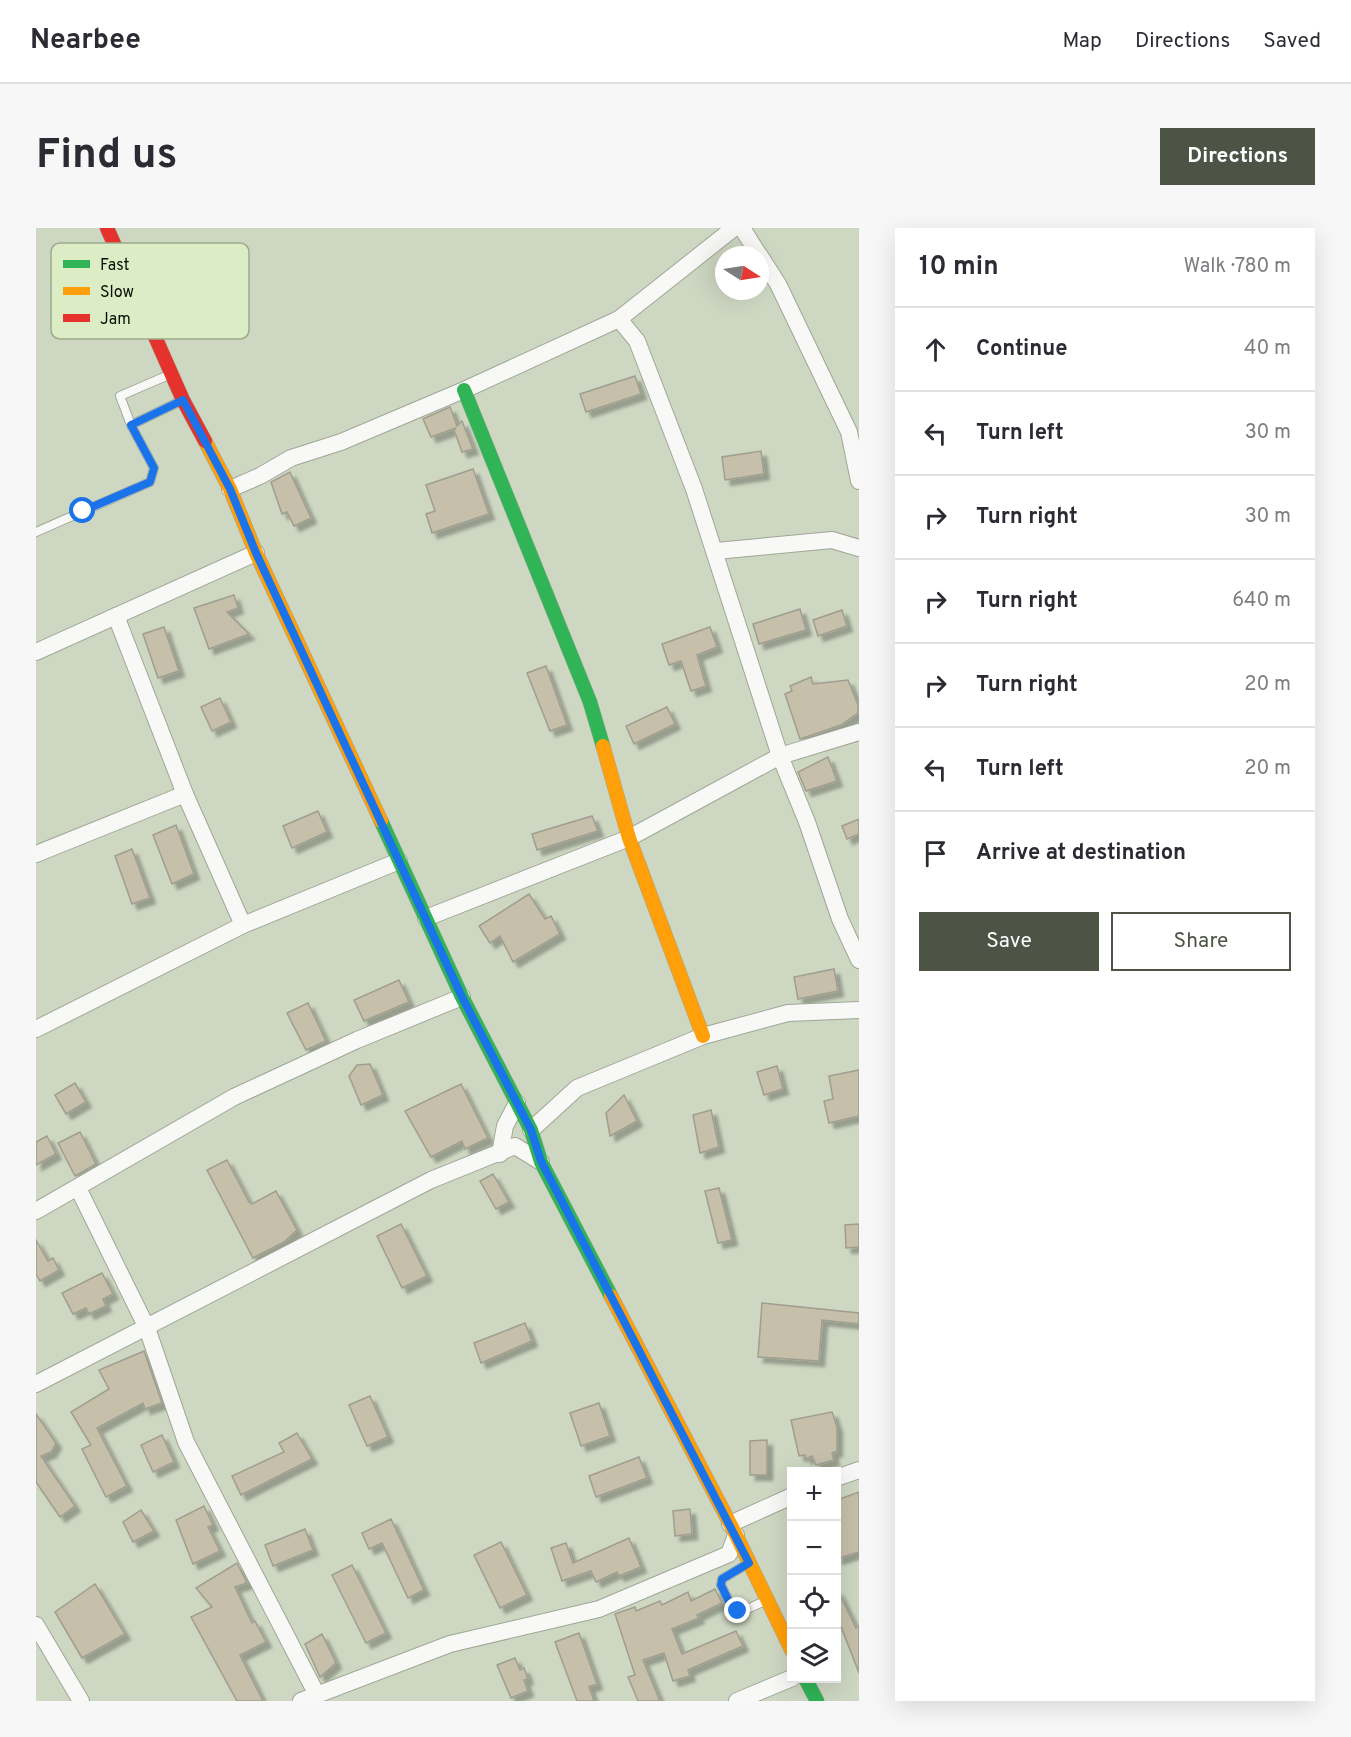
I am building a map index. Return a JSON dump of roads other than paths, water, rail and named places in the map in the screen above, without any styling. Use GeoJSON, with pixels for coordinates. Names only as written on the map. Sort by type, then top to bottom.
{"type":"FeatureCollection","features":[{"type":"Feature","properties":{"kind":"main road"},"geometry":{"type":"LineString","coordinates":[[107,228],[114,243]]}},
{"type":"Feature","properties":{"kind":"main road"},"geometry":{"type":"LineString","coordinates":[[156,339],[183,400],[230,489],[256,553],[462,997],[531,1130],[541,1161],[733,1530],[787,1642]]}},
{"type":"Feature","properties":{"kind":"main road"},"geometry":{"type":"LineString","coordinates":[[464,390],[590,702],[629,838],[703,1036]]}},
{"type":"Feature","properties":{"kind":"main road"},"geometry":{"type":"LineString","coordinates":[[808,1683],[817,1701]]}},
{"type":"Feature","properties":{"kind":"street"},"geometry":{"type":"LineString","coordinates":[[230,489],[260,476],[291,458],[341,442],[464,390],[619,319],[734,228]]}},
{"type":"Feature","properties":{"kind":"street"},"geometry":{"type":"LineString","coordinates":[[742,228],[754,246]]}},
{"type":"Feature","properties":{"kind":"street"},"geometry":{"type":"LineString","coordinates":[[769,270],[849,432],[859,481]]}},
{"type":"Feature","properties":{"kind":"street"},"geometry":{"type":"LineString","coordinates":[[619,319],[637,341],[716,551],[780,756],[807,822],[840,919],[859,960]]}},
{"type":"Feature","properties":{"kind":"street"},"geometry":{"type":"LineString","coordinates":[[716,551],[832,540],[851,543],[859,548]]}},
{"type":"Feature","properties":{"kind":"street"},"geometry":{"type":"LineString","coordinates":[[36,652],[256,553]]}},
{"type":"Feature","properties":{"kind":"street"},"geometry":{"type":"LineString","coordinates":[[116,616],[185,794],[243,926]]}},
{"type":"Feature","properties":{"kind":"street"},"geometry":{"type":"LineString","coordinates":[[426,918],[629,838],[780,756],[859,732]]}},
{"type":"Feature","properties":{"kind":"street"},"geometry":{"type":"LineString","coordinates":[[36,854],[185,794]]}},
{"type":"Feature","properties":{"kind":"street"},"geometry":{"type":"LineString","coordinates":[[36,1029],[243,926],[399,861]]}},
{"type":"Feature","properties":{"kind":"street"},"geometry":{"type":"LineString","coordinates":[[36,1211],[234,1097],[357,1041],[462,997]]}},
{"type":"Feature","properties":{"kind":"street"},"geometry":{"type":"LineString","coordinates":[[531,1130],[577,1088],[703,1036],[788,1013],[859,1010]]}},
{"type":"Feature","properties":{"kind":"street"},"geometry":{"type":"LineString","coordinates":[[500,1154],[505,1126],[517,1103]]}},
{"type":"Feature","properties":{"kind":"street"},"geometry":{"type":"LineString","coordinates":[[36,1384],[431,1180],[515,1146],[541,1161]]}},
{"type":"Feature","properties":{"kind":"street"},"geometry":{"type":"LineString","coordinates":[[78,1188],[147,1328],[186,1442],[316,1693]]}},
{"type":"Feature","properties":{"kind":"street"},"geometry":{"type":"LineString","coordinates":[[841,1477],[859,1470]]}},
{"type":"Feature","properties":{"kind":"street"},"geometry":{"type":"LineString","coordinates":[[301,1701],[316,1693],[450,1644],[599,1609],[729,1554],[733,1530],[787,1499]]}},
{"type":"Feature","properties":{"kind":"street"},"geometry":{"type":"LineString","coordinates":[[36,1625],[81,1701]]}},
{"type":"Feature","properties":{"kind":"street"},"geometry":{"type":"LineString","coordinates":[[737,1701],[787,1680]]}},
{"type":"Feature","properties":{"kind":"lane"},"geometry":{"type":"LineString","coordinates":[[36,532],[150,482],[154,468],[120,401],[121,393],[171,374]]}},
{"type":"Feature","properties":{"kind":"lane"},"geometry":{"type":"LineString","coordinates":[[131,425],[183,400]]}},
{"type":"Feature","properties":{"kind":"lane"},"geometry":{"type":"LineString","coordinates":[[749,1563],[725,1575],[721,1585],[733,1610],[738,1611],[767,1600]]}}]}
